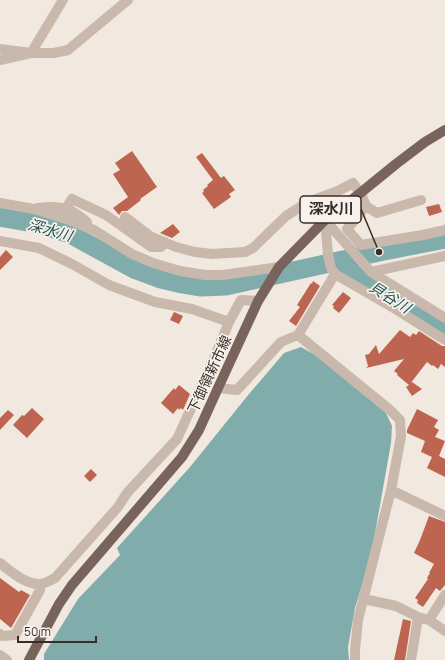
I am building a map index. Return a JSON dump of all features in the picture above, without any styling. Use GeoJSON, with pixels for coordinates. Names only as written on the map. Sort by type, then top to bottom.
{"type":"FeatureCollection","features":[{"type":"Feature","properties":{"kind":"main road","name":"下御領新市線"},"geometry":{"type":"LineString","coordinates":[[29,660],[59,604],[72,585],[182,457],[199,430],[258,302],[279,267],[325,220],[361,194],[396,164],[425,142],[445,130]]}},
{"type":"Feature","properties":{"kind":"street"},"geometry":{"type":"LineString","coordinates":[[0,60],[31,53],[63,0]]}},
{"type":"Feature","properties":{"kind":"street"},"geometry":{"type":"LineString","coordinates":[[0,49],[31,53],[54,53],[68,50],[128,0]]}},
{"type":"Feature","properties":{"kind":"street"},"geometry":{"type":"LineString","coordinates":[[125,217],[150,236],[176,247],[195,252],[212,254],[245,252],[253,248],[286,216],[308,202],[338,191],[353,183],[361,194],[366,206],[378,213],[421,200]]}},
{"type":"Feature","properties":{"kind":"street"},"geometry":{"type":"LineString","coordinates":[[62,195],[106,215],[151,247],[161,247],[165,242]]}},
{"type":"Feature","properties":{"kind":"street"},"geometry":{"type":"LineString","coordinates":[[66,208],[72,199]]}},
{"type":"Feature","properties":{"kind":"street"},"geometry":{"type":"LineString","coordinates":[[0,203],[34,209],[69,220],[94,230],[132,254],[153,263],[180,271],[205,275],[223,275],[279,267]]}},
{"type":"Feature","properties":{"kind":"street"},"geometry":{"type":"LineString","coordinates":[[34,209],[52,206],[66,208],[77,213],[87,222],[88,228]]}},
{"type":"Feature","properties":{"kind":"street"},"geometry":{"type":"LineString","coordinates":[[366,206],[347,229],[361,245],[445,230]]}},
{"type":"Feature","properties":{"kind":"street"},"geometry":{"type":"LineString","coordinates":[[325,220],[371,272],[445,318]]}},
{"type":"Feature","properties":{"kind":"street"},"geometry":{"type":"LineString","coordinates":[[325,220],[328,255],[333,271],[445,340]]}},
{"type":"Feature","properties":{"kind":"street"},"geometry":{"type":"LineString","coordinates":[[0,241],[39,248],[116,288],[155,302],[192,310],[229,322]]}},
{"type":"Feature","properties":{"kind":"street"},"geometry":{"type":"LineString","coordinates":[[371,272],[445,256]]}},
{"type":"Feature","properties":{"kind":"street"},"geometry":{"type":"LineString","coordinates":[[218,388],[237,390],[281,342],[298,335],[333,271]]}},
{"type":"Feature","properties":{"kind":"street"},"geometry":{"type":"LineString","coordinates":[[0,563],[13,574],[29,582],[41,584],[55,578],[118,507],[127,493],[177,439],[229,322],[241,300],[258,302]]}},
{"type":"Feature","properties":{"kind":"street"},"geometry":{"type":"LineString","coordinates":[[298,335],[390,410],[400,420],[401,436],[390,490],[358,620],[355,660]]}},
{"type":"Feature","properties":{"kind":"street"},"geometry":{"type":"LineString","coordinates":[[390,490],[445,516]]}},
{"type":"Feature","properties":{"kind":"street"},"geometry":{"type":"LineString","coordinates":[[0,634],[2,636],[15,635],[40,590],[41,584]]}},
{"type":"Feature","properties":{"kind":"street"},"geometry":{"type":"LineString","coordinates":[[429,620],[445,595]]}},
{"type":"Feature","properties":{"kind":"street"},"geometry":{"type":"LineString","coordinates":[[364,598],[396,606],[418,617],[429,620],[445,631]]}},
{"type":"Feature","properties":{"kind":"street"},"geometry":{"type":"LineString","coordinates":[[411,660],[418,617]]}},
{"type":"Feature","properties":{"kind":"street"},"geometry":{"type":"LineString","coordinates":[[0,655],[7,660]]}},
{"type":"Feature","properties":{"kind":"water"},"geometry":{"type":"Polygon","coordinates":[[[301,347],[317,356],[386,413],[392,426],[391,443],[371,556],[355,608],[348,647],[349,660],[44,660],[44,654],[78,599],[120,555],[117,548],[190,467],[284,353],[301,347]]]}},
{"type":"Feature","properties":{"kind":"building"},"geometry":{"type":"Polygon","coordinates":[[[132,151],[157,187],[140,199],[141,200],[127,211],[122,211],[119,215],[113,208],[128,197],[113,174],[120,170],[115,163],[132,151]]]}},
{"type":"Feature","properties":{"kind":"building"},"geometry":{"type":"Polygon","coordinates":[[[202,153],[221,178],[224,176],[235,190],[229,194],[231,197],[214,209],[202,193],[208,186],[207,185],[213,180],[196,157],[202,153]]]}},
{"type":"Feature","properties":{"kind":"building"},"geometry":{"type":"Polygon","coordinates":[[[439,204],[442,212],[429,216],[426,207],[439,204]]]}},
{"type":"Feature","properties":{"kind":"building"},"geometry":{"type":"Polygon","coordinates":[[[173,224],[180,232],[172,238],[160,233],[173,224]]]}},
{"type":"Feature","properties":{"kind":"building"},"geometry":{"type":"Polygon","coordinates":[[[6,250],[13,257],[0,270],[0,257],[6,250]]]}},
{"type":"Feature","properties":{"kind":"building"},"geometry":{"type":"Polygon","coordinates":[[[313,281],[320,286],[296,326],[289,321],[300,307],[297,305],[313,281]]]}},
{"type":"Feature","properties":{"kind":"building"},"geometry":{"type":"Polygon","coordinates":[[[343,292],[351,298],[339,313],[333,308],[334,306],[332,305],[343,292]]]}},
{"type":"Feature","properties":{"kind":"building"},"geometry":{"type":"Polygon","coordinates":[[[174,312],[183,316],[179,324],[170,320],[174,312]]]}},
{"type":"Feature","properties":{"kind":"building"},"geometry":{"type":"Polygon","coordinates":[[[400,330],[410,337],[413,333],[416,335],[419,331],[442,346],[445,346],[445,367],[441,364],[438,369],[427,362],[410,384],[412,382],[422,389],[412,396],[406,387],[409,385],[394,371],[404,359],[366,368],[368,366],[365,355],[369,354],[376,345],[379,354],[400,330]]]}},
{"type":"Feature","properties":{"kind":"building"},"geometry":{"type":"Polygon","coordinates":[[[179,385],[190,394],[183,410],[181,408],[179,410],[178,408],[173,414],[161,403],[174,388],[175,390],[179,385]]]}},
{"type":"Feature","properties":{"kind":"building"},"geometry":{"type":"Polygon","coordinates":[[[32,408],[44,419],[27,438],[13,425],[22,415],[24,416],[32,408]]]}},
{"type":"Feature","properties":{"kind":"building"},"geometry":{"type":"Polygon","coordinates":[[[417,409],[438,420],[434,427],[439,430],[435,437],[445,441],[439,456],[445,459],[445,477],[427,468],[432,457],[421,452],[425,441],[407,433],[417,409]]]}},
{"type":"Feature","properties":{"kind":"building"},"geometry":{"type":"Polygon","coordinates":[[[8,410],[14,415],[0,430],[0,418],[8,410]]]}},
{"type":"Feature","properties":{"kind":"building"},"geometry":{"type":"Polygon","coordinates":[[[91,469],[97,475],[90,482],[84,476],[91,469]]]}},
{"type":"Feature","properties":{"kind":"building"},"geometry":{"type":"Polygon","coordinates":[[[429,516],[445,522],[445,585],[440,591],[436,588],[423,607],[417,603],[418,600],[415,598],[428,579],[429,573],[434,564],[414,553],[429,516]]]}},
{"type":"Feature","properties":{"kind":"building"},"geometry":{"type":"Polygon","coordinates":[[[0,578],[19,592],[21,590],[30,595],[11,628],[0,619],[0,578]]]}},
{"type":"Feature","properties":{"kind":"building"},"geometry":{"type":"Polygon","coordinates":[[[403,619],[411,621],[405,660],[394,660],[403,619]]]}},
{"type":"Feature","properties":{"kind":"waterway","name":"深水川"},"geometry":{"type":"LineString","coordinates":[[0,217],[38,224],[70,234],[134,269],[161,279],[200,287],[226,286],[445,239]]}},
{"type":"Feature","properties":{"kind":"waterway","name":"貝谷川"},"geometry":{"type":"LineString","coordinates":[[334,262],[445,331]]}},
{"type":"Feature","properties":{"kind":"place","name":"深水川"},"geometry":{"type":"Point","coordinates":[379,252]}}]}
